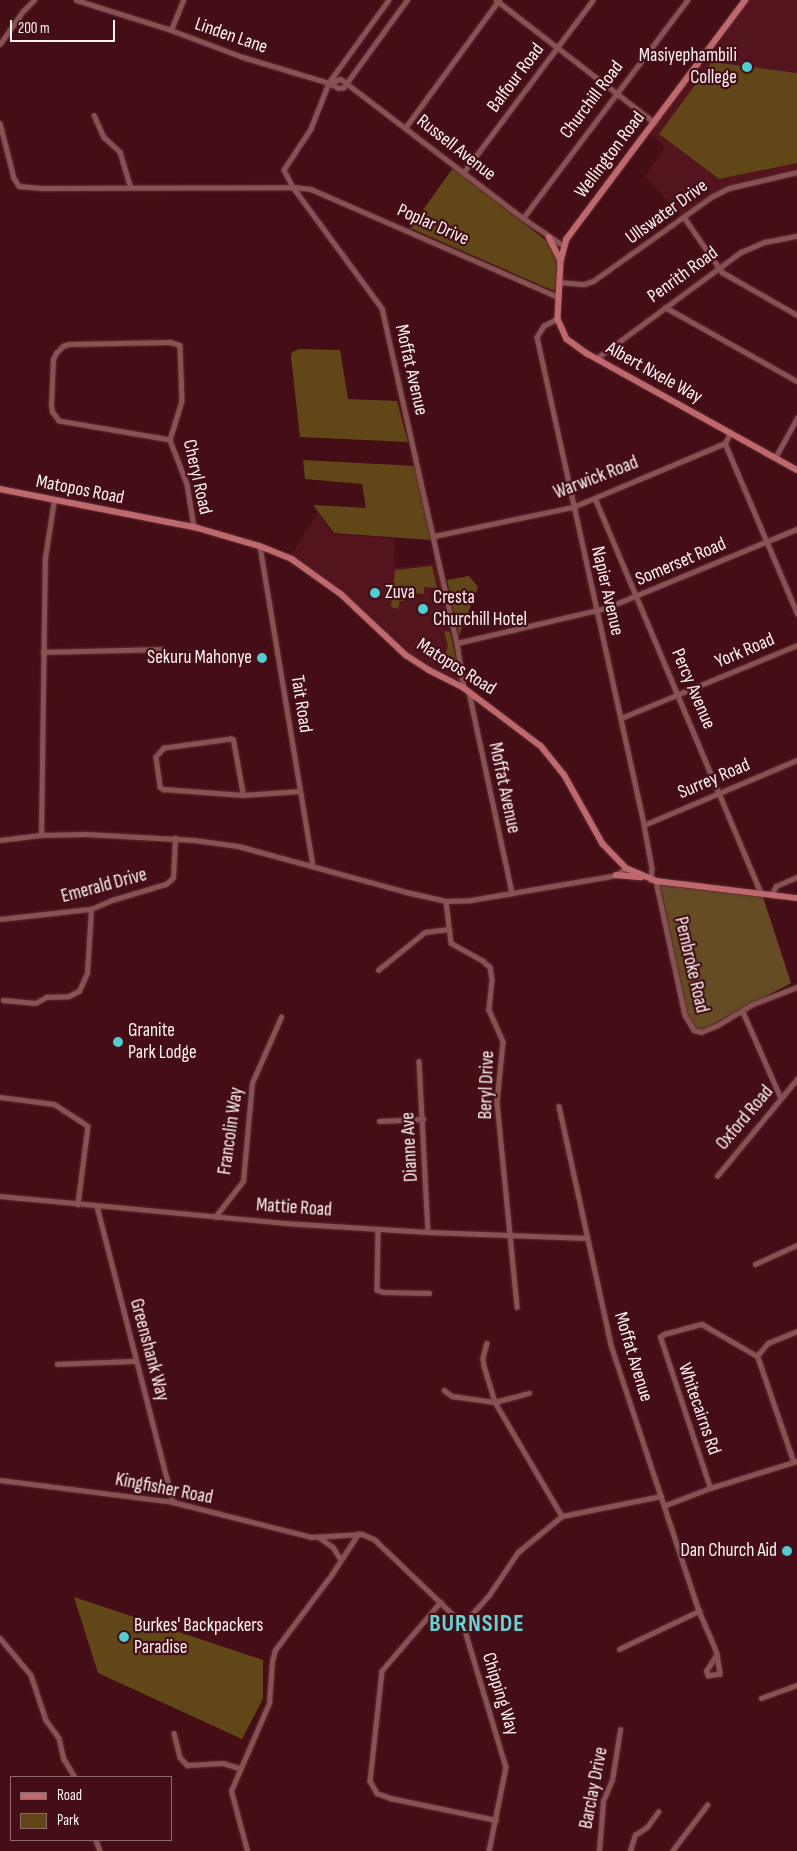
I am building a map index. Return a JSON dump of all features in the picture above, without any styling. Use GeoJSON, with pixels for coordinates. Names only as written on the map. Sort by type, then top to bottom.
{"type":"FeatureCollection","features":[{"type":"Feature","properties":{"kind":"main road","name":"Wellington Road"},"geometry":{"type":"LineString","coordinates":[[561,261],[564,246],[588,210],[746,0]]}},
{"type":"Feature","properties":{"kind":"main road"},"geometry":{"type":"LineString","coordinates":[[549,236],[561,261]]}},
{"type":"Feature","properties":{"kind":"main road","name":"Albert Nxele Way"},"geometry":{"type":"LineString","coordinates":[[561,261],[558,319],[567,339],[597,358],[797,470]]}},
{"type":"Feature","properties":{"kind":"main road","name":"Matopos Road"},"geometry":{"type":"LineString","coordinates":[[0,489],[194,527],[260,546],[285,556],[315,573],[341,594],[406,655],[424,667],[466,689],[541,746],[556,761],[603,844],[626,868],[654,880],[797,898]]}},
{"type":"Feature","properties":{"kind":"main road"},"geometry":{"type":"LineString","coordinates":[[616,875],[644,877]]}},
{"type":"Feature","properties":{"kind":"street"},"geometry":{"type":"LineString","coordinates":[[0,44],[23,11],[34,0]]}},
{"type":"Feature","properties":{"kind":"street","name":"Linden Lane"},"geometry":{"type":"LineString","coordinates":[[76,0],[171,30],[243,57],[329,83],[336,88],[343,88],[345,84]]}},
{"type":"Feature","properties":{"kind":"street"},"geometry":{"type":"LineString","coordinates":[[171,30],[183,0]]}},
{"type":"Feature","properties":{"kind":"street"},"geometry":{"type":"LineString","coordinates":[[329,83],[389,0]]}},
{"type":"Feature","properties":{"kind":"street"},"geometry":{"type":"LineString","coordinates":[[345,84],[407,0]]}},
{"type":"Feature","properties":{"kind":"street"},"geometry":{"type":"LineString","coordinates":[[405,128],[498,0],[654,122]]}},
{"type":"Feature","properties":{"kind":"street","name":"Balfour Road"},"geometry":{"type":"LineString","coordinates":[[463,174],[593,0]]}},
{"type":"Feature","properties":{"kind":"street","name":"Churchill Road"},"geometry":{"type":"LineString","coordinates":[[522,218],[687,0]]}},
{"type":"Feature","properties":{"kind":"street"},"geometry":{"type":"LineString","coordinates":[[329,83],[339,79],[340,67]]}},
{"type":"Feature","properties":{"kind":"street","name":"Russell Avenue"},"geometry":{"type":"LineString","coordinates":[[339,79],[522,218],[564,246]]}},
{"type":"Feature","properties":{"kind":"street","name":"Moffat Avenue"},"geometry":{"type":"LineString","coordinates":[[329,83],[311,129],[284,167],[284,173],[382,308],[512,892]]}},
{"type":"Feature","properties":{"kind":"street"},"geometry":{"type":"LineString","coordinates":[[94,115],[104,137],[120,152],[131,187]]}},
{"type":"Feature","properties":{"kind":"street","name":"Poplar Drive"},"geometry":{"type":"LineString","coordinates":[[0,123],[14,178],[20,186],[44,188],[293,186],[317,190],[558,296]]}},
{"type":"Feature","properties":{"kind":"street","name":"Ullswater Drive"},"geometry":{"type":"LineString","coordinates":[[559,282],[584,284],[593,281],[711,197],[735,185],[797,172]]}},
{"type":"Feature","properties":{"kind":"street"},"geometry":{"type":"LineString","coordinates":[[684,217],[718,268],[726,276],[797,315]]}},
{"type":"Feature","properties":{"kind":"street","name":"Penrith Road"},"geometry":{"type":"LineString","coordinates":[[597,358],[718,268],[750,247],[797,236]]}},
{"type":"Feature","properties":{"kind":"street"},"geometry":{"type":"LineString","coordinates":[[665,307],[797,381]]}},
{"type":"Feature","properties":{"kind":"street","name":"Napier Avenue"},"geometry":{"type":"LineString","coordinates":[[558,319],[544,326],[538,337],[573,506],[644,825],[654,880]]}},
{"type":"Feature","properties":{"kind":"street","name":"Cheryl Road"},"geometry":{"type":"LineString","coordinates":[[170,440],[59,421],[52,412],[51,406],[53,359],[60,348],[69,344],[170,342],[180,345],[182,401],[170,440],[187,484],[194,527]]}},
{"type":"Feature","properties":{"kind":"street"},"geometry":{"type":"LineString","coordinates":[[775,458],[797,418]]}},
{"type":"Feature","properties":{"kind":"street"},"geometry":{"type":"LineString","coordinates":[[730,433],[725,443],[797,613]]}},
{"type":"Feature","properties":{"kind":"street","name":"Warwick Road"},"geometry":{"type":"LineString","coordinates":[[434,536],[573,506],[725,443]]}},
{"type":"Feature","properties":{"kind":"street","name":"Percy Avenue"},"geometry":{"type":"LineString","coordinates":[[595,498],[679,694],[761,894]]}},
{"type":"Feature","properties":{"kind":"street"},"geometry":{"type":"LineString","coordinates":[[41,835],[45,558],[54,500]]}},
{"type":"Feature","properties":{"kind":"street","name":"Somerset Road"},"geometry":{"type":"LineString","coordinates":[[457,643],[596,610],[637,596],[797,529]]}},
{"type":"Feature","properties":{"kind":"street","name":"Tait Road"},"geometry":{"type":"LineString","coordinates":[[260,546],[313,866]]}},
{"type":"Feature","properties":{"kind":"street","name":"York Road"},"geometry":{"type":"LineString","coordinates":[[621,718],[797,645]]}},
{"type":"Feature","properties":{"kind":"street"},"geometry":{"type":"LineString","coordinates":[[44,652],[163,649]]}},
{"type":"Feature","properties":{"kind":"street"},"geometry":{"type":"LineString","coordinates":[[243,795],[233,740],[231,739],[164,748],[156,757],[160,788],[163,789],[243,795],[300,791]]}},
{"type":"Feature","properties":{"kind":"street","name":"Surrey Road"},"geometry":{"type":"LineString","coordinates":[[644,825],[797,760]]}},
{"type":"Feature","properties":{"kind":"street"},"geometry":{"type":"LineString","coordinates":[[0,840],[41,835],[86,834],[175,838],[223,843],[446,901],[471,900],[616,875],[626,868]]}},
{"type":"Feature","properties":{"kind":"street","name":"Emerald Drive"},"geometry":{"type":"LineString","coordinates":[[0,920],[91,909],[170,882],[173,878],[175,838]]}},
{"type":"Feature","properties":{"kind":"street"},"geometry":{"type":"LineString","coordinates":[[772,895],[776,886],[797,877]]}},
{"type":"Feature","properties":{"kind":"street","name":"Pembroke Road"},"geometry":{"type":"LineString","coordinates":[[654,880],[685,1015],[694,1030],[701,1032],[743,1012],[753,1004],[797,986]]}},
{"type":"Feature","properties":{"kind":"street","name":"Beryl Drive"},"geometry":{"type":"LineString","coordinates":[[446,901],[451,943],[487,964],[491,974],[489,1010],[504,1045],[497,1102],[509,1235]]}},
{"type":"Feature","properties":{"kind":"street"},"geometry":{"type":"LineString","coordinates":[[3,1000],[36,1003],[46,997],[69,996],[80,991],[87,973],[91,909]]}},
{"type":"Feature","properties":{"kind":"street"},"geometry":{"type":"LineString","coordinates":[[378,970],[425,932],[450,929]]}},
{"type":"Feature","properties":{"kind":"street"},"geometry":{"type":"LineString","coordinates":[[743,1012],[782,1098]]}},
{"type":"Feature","properties":{"kind":"street","name":"Francolin Way"},"geometry":{"type":"LineString","coordinates":[[215,1217],[243,1180],[252,1083],[281,1016]]}},
{"type":"Feature","properties":{"kind":"street","name":"Dianne Ave"},"geometry":{"type":"LineString","coordinates":[[419,1061],[428,1232]]}},
{"type":"Feature","properties":{"kind":"street","name":"Oxford Road"},"geometry":{"type":"LineString","coordinates":[[717,1176],[797,1079]]}},
{"type":"Feature","properties":{"kind":"street"},"geometry":{"type":"LineString","coordinates":[[0,1097],[54,1104],[88,1126],[78,1204]]}},
{"type":"Feature","properties":{"kind":"street","name":"Moffat Avenue"},"geometry":{"type":"LineString","coordinates":[[559,1106],[611,1345],[661,1496],[666,1505],[699,1611],[717,1654]]}},
{"type":"Feature","properties":{"kind":"street"},"geometry":{"type":"LineString","coordinates":[[379,1121],[423,1119]]}},
{"type":"Feature","properties":{"kind":"street","name":"Mattie Road"},"geometry":{"type":"LineString","coordinates":[[0,1196],[215,1217],[378,1229],[587,1238]]}},
{"type":"Feature","properties":{"kind":"street","name":"Greenshank Way"},"geometry":{"type":"LineString","coordinates":[[97,1206],[173,1502]]}},
{"type":"Feature","properties":{"kind":"street"},"geometry":{"type":"LineString","coordinates":[[378,1229],[377,1290],[381,1292],[430,1293]]}},
{"type":"Feature","properties":{"kind":"street"},"geometry":{"type":"LineString","coordinates":[[509,1235],[516,1307]]}},
{"type":"Feature","properties":{"kind":"street"},"geometry":{"type":"LineString","coordinates":[[755,1264],[797,1245]]}},
{"type":"Feature","properties":{"kind":"street","name":"Whitecairns Rd"},"geometry":{"type":"LineString","coordinates":[[710,1488],[660,1336],[702,1324],[757,1356]]}},
{"type":"Feature","properties":{"kind":"street"},"geometry":{"type":"LineString","coordinates":[[666,1505],[710,1488],[795,1461],[757,1356],[768,1343],[797,1331]]}},
{"type":"Feature","properties":{"kind":"street"},"geometry":{"type":"LineString","coordinates":[[487,1343],[483,1358],[484,1366],[495,1402],[562,1516]]}},
{"type":"Feature","properties":{"kind":"street"},"geometry":{"type":"LineString","coordinates":[[56,1364],[136,1361]]}},
{"type":"Feature","properties":{"kind":"street"},"geometry":{"type":"LineString","coordinates":[[444,1390],[452,1396],[495,1402],[529,1393]]}},
{"type":"Feature","properties":{"kind":"street","name":"Kingfisher Road"},"geometry":{"type":"LineString","coordinates":[[0,1480],[173,1502],[254,1524],[320,1538],[358,1534]]}},
{"type":"Feature","properties":{"kind":"street"},"geometry":{"type":"LineString","coordinates":[[463,1624],[489,1595],[518,1552],[562,1516],[661,1496]]}},
{"type":"Feature","properties":{"kind":"street"},"geometry":{"type":"LineString","coordinates":[[247,1851],[231,1794],[239,1768],[269,1703],[272,1661],[276,1650],[358,1534]]}},
{"type":"Feature","properties":{"kind":"street","name":"Chipping Way"},"geometry":{"type":"LineString","coordinates":[[358,1534],[374,1539],[463,1624],[506,1767],[489,1851]]}},
{"type":"Feature","properties":{"kind":"street"},"geometry":{"type":"LineString","coordinates":[[320,1538],[333,1547],[341,1560]]}},
{"type":"Feature","properties":{"kind":"street"},"geometry":{"type":"LineString","coordinates":[[442,1602],[382,1671],[370,1782],[377,1792],[390,1798],[496,1820]]}},
{"type":"Feature","properties":{"kind":"street"},"geometry":{"type":"LineString","coordinates":[[619,1650],[699,1611]]}},
{"type":"Feature","properties":{"kind":"street"},"geometry":{"type":"LineString","coordinates":[[0,1638],[31,1675],[46,1720],[59,1738],[64,1759],[73,1776]]}},
{"type":"Feature","properties":{"kind":"street"},"geometry":{"type":"LineString","coordinates":[[717,1654],[720,1674],[708,1676],[706,1671],[717,1654]]}},
{"type":"Feature","properties":{"kind":"street"},"geometry":{"type":"LineString","coordinates":[[761,1698],[797,1685]]}},
{"type":"Feature","properties":{"kind":"street","name":"Barclay Drive"},"geometry":{"type":"LineString","coordinates":[[599,1851],[603,1802],[612,1780],[620,1730]]}},
{"type":"Feature","properties":{"kind":"street"},"geometry":{"type":"LineString","coordinates":[[174,1733],[180,1757],[187,1765],[223,1763],[239,1768]]}},
{"type":"Feature","properties":{"kind":"street"},"geometry":{"type":"LineString","coordinates":[[672,1851],[706,1805]]}},
{"type":"Feature","properties":{"kind":"street"},"geometry":{"type":"LineString","coordinates":[[630,1851],[634,1836],[647,1827],[658,1812]]}},
{"type":"Feature","properties":{"kind":"shaded area","name":"Masiyephambili College"},"geometry":{"type":"Polygon","coordinates":[[[747,0],[797,0],[797,171],[760,177],[728,186],[682,216],[645,177],[665,146],[648,133],[747,0]]]}},
{"type":"Feature","properties":{"kind":"shaded area"},"geometry":{"type":"Polygon","coordinates":[[[318,513],[333,534],[395,538],[394,568],[437,563],[462,685],[408,655],[341,591],[311,568],[291,556],[318,513]]]}},
{"type":"Feature","properties":{"kind":"shaded area"},"geometry":{"type":"Polygon","coordinates":[[[660,885],[763,897],[791,983],[706,1028],[700,1030],[693,1026],[687,1014],[660,885]]]}},
{"type":"Feature","properties":{"kind":"green space"},"geometry":{"type":"Polygon","coordinates":[[[712,62],[797,73],[797,163],[719,179],[659,134],[712,62]]]}},
{"type":"Feature","properties":{"kind":"green space"},"geometry":{"type":"Polygon","coordinates":[[[453,168],[552,245],[557,255],[556,288],[554,291],[410,228],[453,168]]]}},
{"type":"Feature","properties":{"kind":"green space"},"geometry":{"type":"Polygon","coordinates":[[[299,349],[340,350],[348,399],[397,401],[408,442],[300,437],[291,357],[292,352],[299,349]]]}},
{"type":"Feature","properties":{"kind":"green space"},"geometry":{"type":"Polygon","coordinates":[[[303,460],[416,466],[431,540],[334,533],[313,505],[366,508],[362,484],[305,479],[303,460]]]}},
{"type":"Feature","properties":{"kind":"green space"},"geometry":{"type":"Polygon","coordinates":[[[432,566],[437,588],[424,587],[424,594],[413,593],[412,597],[405,595],[404,601],[400,601],[398,609],[391,607],[395,570],[432,566]]]}},
{"type":"Feature","properties":{"kind":"green space"},"geometry":{"type":"Polygon","coordinates":[[[469,576],[478,587],[459,636],[447,580],[469,576]]]}},
{"type":"Feature","properties":{"kind":"green space"},"geometry":{"type":"Polygon","coordinates":[[[444,631],[450,632],[458,667],[453,672],[429,659],[451,668],[455,665],[454,660],[444,656],[448,647],[444,631]]]}},
{"type":"Feature","properties":{"kind":"green space"},"geometry":{"type":"Polygon","coordinates":[[[74,1597],[263,1660],[263,1699],[242,1739],[98,1673],[74,1597]]]}},
{"type":"Feature","properties":{"kind":"place","name":"Masiyephambili College"},"geometry":{"type":"Point","coordinates":[747,67]}},
{"type":"Feature","properties":{"kind":"place","name":"Zuva"},"geometry":{"type":"Point","coordinates":[375,593]}},
{"type":"Feature","properties":{"kind":"place","name":"Cresta Churchill Hotel"},"geometry":{"type":"Point","coordinates":[423,609]}},
{"type":"Feature","properties":{"kind":"place","name":"Sekuru Mahonye"},"geometry":{"type":"Point","coordinates":[262,658]}},
{"type":"Feature","properties":{"kind":"place","name":"Granite Park Lodge"},"geometry":{"type":"Point","coordinates":[118,1042]}},
{"type":"Feature","properties":{"kind":"place","name":"Dan Church Aid"},"geometry":{"type":"Point","coordinates":[787,1551]}},
{"type":"Feature","properties":{"kind":"place","name":"Burkes' Backpackers Paradise"},"geometry":{"type":"Point","coordinates":[124,1637]}},
{"type":"Feature","properties":{"kind":"district","name":"BURNSIDE"},"geometry":{"type":"Point","coordinates":[477,1624]}}]}
